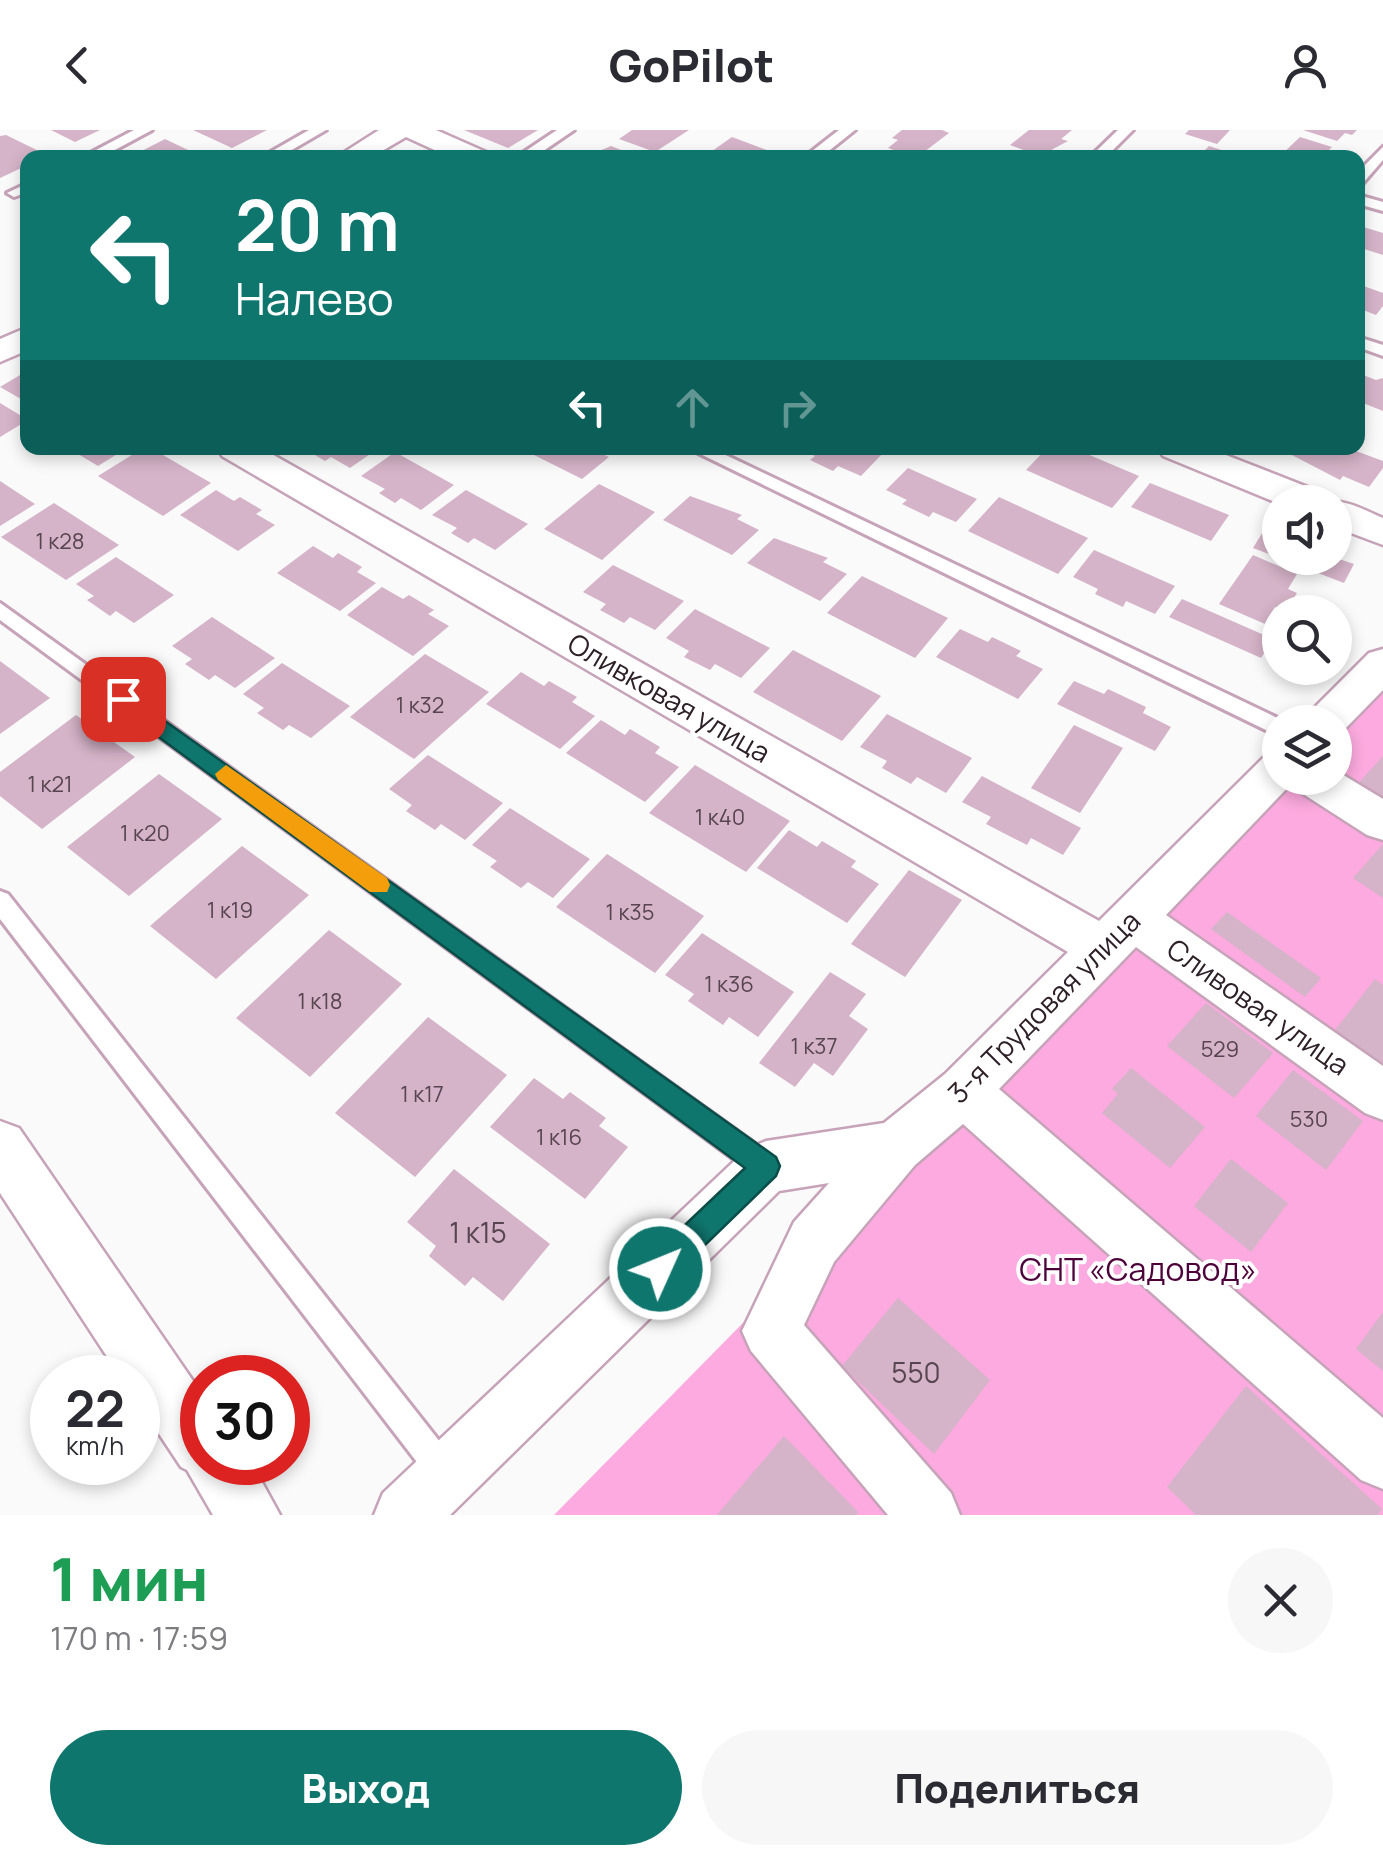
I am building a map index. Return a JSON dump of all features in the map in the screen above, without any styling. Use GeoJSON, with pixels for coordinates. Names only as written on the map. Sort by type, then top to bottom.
{"type":"FeatureCollection","features":[{"type":"Feature","properties":{"kind":"street"},"geometry":{"type":"LineString","coordinates":[[363,150],[398,130]]}},
{"type":"Feature","properties":{"kind":"street"},"geometry":{"type":"LineString","coordinates":[[413,130],[458,150]]}},
{"type":"Feature","properties":{"kind":"street","name":"Оливковая улица"},"geometry":{"type":"LineString","coordinates":[[248,455],[1118,933]]}},
{"type":"Feature","properties":{"kind":"street"},"geometry":{"type":"LineString","coordinates":[[1193,455],[1268,485]]}},
{"type":"Feature","properties":{"kind":"street"},"geometry":{"type":"LineString","coordinates":[[1352,520],[1383,532]]}},
{"type":"Feature","properties":{"kind":"street"},"geometry":{"type":"LineString","coordinates":[[1343,705],[1383,664]]}},
{"type":"Feature","properties":{"kind":"street","name":"3-я Трудовая улица"},"geometry":{"type":"LineString","coordinates":[[929,1515],[771,1332],[814,1242],[896,1147],[963,1091],[1262,786]]}},
{"type":"Feature","properties":{"kind":"street"},"geometry":{"type":"LineString","coordinates":[[1340,795],[1383,822]]}},
{"type":"Feature","properties":{"kind":"street","name":"Сливовая улица"},"geometry":{"type":"LineString","coordinates":[[1118,933],[1383,1096]]}},
{"type":"Feature","properties":{"kind":"street"},"geometry":{"type":"LineString","coordinates":[[963,1091],[1383,1458]]}},
{"type":"Feature","properties":{"kind":"street"},"geometry":{"type":"LineString","coordinates":[[0,1146],[180,1413]]}},
{"type":"Feature","properties":{"kind":"street"},"geometry":{"type":"LineString","coordinates":[[405,1515],[766,1166],[896,1147]]}},
{"type":"Feature","properties":{"kind":"street"},"geometry":{"type":"LineString","coordinates":[[229,1485],[249,1515]]}},
{"type":"Feature","properties":{"kind":"lane"},"geometry":{"type":"LineString","coordinates":[[104,150],[144,130]]}},
{"type":"Feature","properties":{"kind":"lane"},"geometry":{"type":"LineString","coordinates":[[282,150],[319,130]]}},
{"type":"Feature","properties":{"kind":"lane"},"geometry":{"type":"LineString","coordinates":[[535,150],[567,130]]}},
{"type":"Feature","properties":{"kind":"lane"},"geometry":{"type":"LineString","coordinates":[[821,150],[848,130]]}},
{"type":"Feature","properties":{"kind":"lane"},"geometry":{"type":"LineString","coordinates":[[1105,150],[1126,130]]}},
{"type":"Feature","properties":{"kind":"lane"},"geometry":{"type":"LineString","coordinates":[[1365,172],[1383,151]]}},
{"type":"Feature","properties":{"kind":"lane"},"geometry":{"type":"LineString","coordinates":[[712,455],[1262,720]]}},
{"type":"Feature","properties":{"kind":"lane"},"geometry":{"type":"LineString","coordinates":[[0,610],[766,1166]]}},
{"type":"Feature","properties":{"kind":"lane"},"geometry":{"type":"LineString","coordinates":[[0,901],[446,1475]]}},
{"type":"Feature","properties":{"kind":"green space","name":"СНТ «Садовод»"},"geometry":{"type":"Polygon","coordinates":[[[1383,672],[1383,1515],[554,1515],[1262,795],[1352,795],[1350,705],[1383,672]]]}},
{"type":"Feature","properties":{"kind":"building"},"geometry":{"type":"Polygon","coordinates":[[[51,130],[100,130],[75,142],[51,130]]]}},
{"type":"Feature","properties":{"kind":"building"},"geometry":{"type":"Polygon","coordinates":[[[193,130],[267,130],[232,148],[193,130]]]}},
{"type":"Feature","properties":{"kind":"building"},"geometry":{"type":"Polygon","coordinates":[[[464,130],[538,130],[508,148],[464,130]]]}},
{"type":"Feature","properties":{"kind":"building"},"geometry":{"type":"Polygon","coordinates":[[[632,130],[689,130],[658,150],[619,139],[632,130]]]}},
{"type":"Feature","properties":{"kind":"building"},"geometry":{"type":"Polygon","coordinates":[[[902,130],[949,133],[927,150],[894,150],[888,148],[898,140],[892,138],[902,130]]]}},
{"type":"Feature","properties":{"kind":"building"},"geometry":{"type":"Polygon","coordinates":[[[1029,130],[1072,130],[1061,139],[1068,141],[1051,150],[1024,150],[1010,145],[1029,130]]]}},
{"type":"Feature","properties":{"kind":"building"},"geometry":{"type":"Polygon","coordinates":[[[1189,130],[1230,130],[1217,144],[1185,134],[1189,130]]]}},
{"type":"Feature","properties":{"kind":"building"},"geometry":{"type":"Polygon","coordinates":[[[1303,130],[1357,130],[1352,135],[1345,133],[1337,141],[1303,130]]]}},
{"type":"Feature","properties":{"kind":"building"},"geometry":{"type":"Polygon","coordinates":[[[6,135],[37,150],[20,150],[20,169],[0,178],[0,136],[6,135]]]}},
{"type":"Feature","properties":{"kind":"building"},"geometry":{"type":"Polygon","coordinates":[[[732,137],[766,150],[713,150],[732,137]]]}},
{"type":"Feature","properties":{"kind":"building"},"geometry":{"type":"Polygon","coordinates":[[[1300,137],[1332,147],[1329,150],[1286,150],[1300,137]]]}},
{"type":"Feature","properties":{"kind":"building"},"geometry":{"type":"Polygon","coordinates":[[[165,139],[188,150],[144,150],[165,139]]]}},
{"type":"Feature","properties":{"kind":"building"},"geometry":{"type":"Polygon","coordinates":[[[1365,228],[1383,233],[1383,255],[1365,249],[1365,228]]]}},
{"type":"Feature","properties":{"kind":"building"},"geometry":{"type":"Polygon","coordinates":[[[1365,287],[1383,293],[1383,306],[1376,315],[1365,311],[1365,287]]]}},
{"type":"Feature","properties":{"kind":"building"},"geometry":{"type":"Polygon","coordinates":[[[20,375],[20,398],[0,387],[20,375]]]}},
{"type":"Feature","properties":{"kind":"building"},"geometry":{"type":"Polygon","coordinates":[[[1365,376],[1383,378],[1383,411],[1365,404],[1365,376]]]}},
{"type":"Feature","properties":{"kind":"building"},"geometry":{"type":"Polygon","coordinates":[[[0,403],[20,415],[20,425],[0,437],[0,403]]]}},
{"type":"Feature","properties":{"kind":"building"},"geometry":{"type":"Polygon","coordinates":[[[1365,454],[1383,461],[1383,468],[1369,487],[1343,476],[1340,480],[1292,455],[1365,454]]]}},
{"type":"Feature","properties":{"kind":"building"},"geometry":{"type":"Polygon","coordinates":[[[80,455],[116,455],[98,466],[80,455]]]}},
{"type":"Feature","properties":{"kind":"building"},"geometry":{"type":"Polygon","coordinates":[[[132,455],[163,455],[211,483],[163,516],[98,476],[132,455]]]}},
{"type":"Feature","properties":{"kind":"building"},"geometry":{"type":"Polygon","coordinates":[[[315,455],[369,455],[350,468],[331,457],[325,461],[315,455]]]}},
{"type":"Feature","properties":{"kind":"building"},"geometry":{"type":"Polygon","coordinates":[[[391,455],[400,455],[454,485],[421,510],[401,498],[395,503],[379,493],[385,489],[361,476],[391,455]]]}},
{"type":"Feature","properties":{"kind":"building"},"geometry":{"type":"Polygon","coordinates":[[[534,455],[609,457],[582,479],[534,455]]]}},
{"type":"Feature","properties":{"kind":"building"},"geometry":{"type":"Polygon","coordinates":[[[881,455],[861,476],[838,466],[833,471],[810,460],[815,456],[881,455]]]}},
{"type":"Feature","properties":{"kind":"building"},"geometry":{"type":"Polygon","coordinates":[[[1040,455],[1090,455],[1139,476],[1112,508],[1026,470],[1040,455]]]}},
{"type":"Feature","properties":{"kind":"building"},"geometry":{"type":"Polygon","coordinates":[[[908,468],[977,499],[956,522],[933,512],[929,517],[902,504],[907,500],[886,490],[908,468]]]}},
{"type":"Feature","properties":{"kind":"building"},"geometry":{"type":"Polygon","coordinates":[[[0,481],[35,504],[0,526],[0,481]]]}},
{"type":"Feature","properties":{"kind":"building"},"geometry":{"type":"Polygon","coordinates":[[[1150,483],[1229,515],[1211,541],[1131,507],[1150,483]]]}},
{"type":"Feature","properties":{"kind":"building"},"geometry":{"type":"Polygon","coordinates":[[[599,484],[655,512],[602,560],[544,529],[599,484]]]}},
{"type":"Feature","properties":{"kind":"building"},"geometry":{"type":"Polygon","coordinates":[[[216,490],[234,501],[240,497],[262,510],[256,514],[275,525],[238,551],[180,515],[216,490]]]}},
{"type":"Feature","properties":{"kind":"building"},"geometry":{"type":"Polygon","coordinates":[[[466,490],[528,524],[495,550],[474,538],[468,543],[451,533],[457,528],[432,515],[466,490]]]}},
{"type":"Feature","properties":{"kind":"building"},"geometry":{"type":"Polygon","coordinates":[[[690,496],[742,515],[737,519],[759,530],[732,555],[663,520],[690,496]]]}},
{"type":"Feature","properties":{"kind":"building"},"geometry":{"type":"Polygon","coordinates":[[[999,497],[1088,538],[1058,574],[968,531],[999,497]]]}},
{"type":"Feature","properties":{"kind":"building"},"geometry":{"type":"Polygon","coordinates":[[[54,503],[119,545],[66,580],[1,537],[54,503]]]}},
{"type":"Feature","properties":{"kind":"building"},"geometry":{"type":"Polygon","coordinates":[[[1262,533],[1262,551],[1253,548],[1262,533]]]}},
{"type":"Feature","properties":{"kind":"building"},"geometry":{"type":"Polygon","coordinates":[[[774,538],[828,558],[823,562],[847,574],[820,601],[747,563],[774,538]]]}},
{"type":"Feature","properties":{"kind":"building"},"geometry":{"type":"Polygon","coordinates":[[[313,546],[333,558],[338,553],[362,567],[357,572],[376,583],[340,611],[277,573],[313,546]]]}},
{"type":"Feature","properties":{"kind":"building"},"geometry":{"type":"Polygon","coordinates":[[[1094,550],[1175,586],[1155,614],[1126,601],[1123,607],[1095,594],[1098,589],[1073,577],[1094,550]]]}},
{"type":"Feature","properties":{"kind":"building"},"geometry":{"type":"Polygon","coordinates":[[[1253,555],[1262,559],[1262,575],[1296,575],[1288,589],[1296,595],[1262,595],[1262,623],[1219,604],[1253,555]]]}},
{"type":"Feature","properties":{"kind":"building"},"geometry":{"type":"Polygon","coordinates":[[[116,557],[174,595],[134,623],[116,611],[110,616],[87,600],[94,596],[76,584],[116,557]]]}},
{"type":"Feature","properties":{"kind":"building"},"geometry":{"type":"Polygon","coordinates":[[[613,565],[684,601],[655,630],[630,617],[624,623],[600,610],[606,604],[583,592],[613,565]]]}},
{"type":"Feature","properties":{"kind":"building"},"geometry":{"type":"Polygon","coordinates":[[[1323,575],[1348,575],[1344,583],[1323,575]]]}},
{"type":"Feature","properties":{"kind":"building"},"geometry":{"type":"Polygon","coordinates":[[[862,576],[948,618],[915,658],[827,613],[862,576]]]}},
{"type":"Feature","properties":{"kind":"building"},"geometry":{"type":"Polygon","coordinates":[[[382,587],[403,599],[409,595],[434,610],[428,614],[449,626],[413,656],[347,615],[382,587]]]}},
{"type":"Feature","properties":{"kind":"building"},"geometry":{"type":"Polygon","coordinates":[[[1182,599],[1262,634],[1262,656],[1261,658],[1169,617],[1182,599]]]}},
{"type":"Feature","properties":{"kind":"building"},"geometry":{"type":"Polygon","coordinates":[[[695,609],[770,648],[741,678],[715,664],[710,670],[684,657],[689,651],[666,638],[695,609]]]}},
{"type":"Feature","properties":{"kind":"building"},"geometry":{"type":"Polygon","coordinates":[[[212,617],[275,658],[235,688],[215,675],[209,680],[185,664],[192,659],[172,646],[212,617]]]}},
{"type":"Feature","properties":{"kind":"building"},"geometry":{"type":"Polygon","coordinates":[[[960,629],[988,642],[992,637],[1021,651],[1016,656],[1043,669],[1018,699],[936,657],[960,629]]]}},
{"type":"Feature","properties":{"kind":"building"},"geometry":{"type":"Polygon","coordinates":[[[793,650],[881,696],[842,741],[753,692],[793,650]]]}},
{"type":"Feature","properties":{"kind":"building"},"geometry":{"type":"Polygon","coordinates":[[[425,654],[489,692],[414,759],[350,717],[425,654]]]}},
{"type":"Feature","properties":{"kind":"building"},"geometry":{"type":"Polygon","coordinates":[[[0,661],[50,698],[0,734],[0,661]]]}},
{"type":"Feature","properties":{"kind":"building"},"geometry":{"type":"Polygon","coordinates":[[[282,663],[350,706],[311,738],[289,725],[283,730],[257,713],[264,708],[243,694],[282,663]]]}},
{"type":"Feature","properties":{"kind":"building"},"geometry":{"type":"Polygon","coordinates":[[[521,672],[544,686],[549,681],[577,697],[572,702],[595,716],[560,749],[486,704],[521,672]]]}},
{"type":"Feature","properties":{"kind":"building"},"geometry":{"type":"Polygon","coordinates":[[[1074,681],[1104,694],[1108,689],[1146,707],[1143,713],[1171,727],[1155,751],[1057,704],[1074,681]]]}},
{"type":"Feature","properties":{"kind":"building"},"geometry":{"type":"Polygon","coordinates":[[[887,714],[972,758],[946,793],[917,777],[911,784],[882,768],[887,761],[860,747],[887,714]]]}},
{"type":"Feature","properties":{"kind":"building"},"geometry":{"type":"Polygon","coordinates":[[[76,715],[135,757],[42,829],[0,796],[0,772],[76,715]]]}},
{"type":"Feature","properties":{"kind":"building"},"geometry":{"type":"Polygon","coordinates":[[[601,720],[625,735],[630,729],[660,747],[655,753],[679,767],[645,802],[566,753],[601,720]]]}},
{"type":"Feature","properties":{"kind":"building"},"geometry":{"type":"Polygon","coordinates":[[[1074,725],[1123,748],[1080,813],[1031,788],[1074,725]]]}},
{"type":"Feature","properties":{"kind":"building"},"geometry":{"type":"Polygon","coordinates":[[[428,755],[503,803],[465,840],[441,824],[435,830],[406,811],[412,805],[389,789],[428,755]]]}},
{"type":"Feature","properties":{"kind":"building"},"geometry":{"type":"Polygon","coordinates":[[[1383,756],[1383,807],[1354,788],[1383,756]]]}},
{"type":"Feature","properties":{"kind":"building"},"geometry":{"type":"Polygon","coordinates":[[[695,765],[790,821],[746,872],[649,813],[695,765]]]}},
{"type":"Feature","properties":{"kind":"building"},"geometry":{"type":"Polygon","coordinates":[[[159,774],[222,819],[129,896],[67,847],[159,774]]]}},
{"type":"Feature","properties":{"kind":"building"},"geometry":{"type":"Polygon","coordinates":[[[982,776],[1081,828],[1063,855],[1031,838],[1027,845],[986,824],[991,817],[962,802],[982,776]]]}},
{"type":"Feature","properties":{"kind":"building"},"geometry":{"type":"Polygon","coordinates":[[[510,808],[590,859],[553,898],[528,882],[521,888],[490,867],[497,861],[472,845],[510,808]]]}},
{"type":"Feature","properties":{"kind":"building"},"geometry":{"type":"Polygon","coordinates":[[[789,830],[817,847],[822,841],[856,861],[851,867],[879,884],[847,923],[757,868],[789,830]]]}},
{"type":"Feature","properties":{"kind":"building"},"geometry":{"type":"Polygon","coordinates":[[[1383,844],[1383,898],[1353,878],[1383,844]]]}},
{"type":"Feature","properties":{"kind":"building"},"geometry":{"type":"Polygon","coordinates":[[[242,846],[309,895],[216,979],[150,926],[242,846]]]}},
{"type":"Feature","properties":{"kind":"building"},"geometry":{"type":"Polygon","coordinates":[[[607,854],[704,916],[655,973],[556,907],[607,854]]]}},
{"type":"Feature","properties":{"kind":"building"},"geometry":{"type":"Polygon","coordinates":[[[909,870],[962,900],[905,977],[851,944],[909,870]]]}},
{"type":"Feature","properties":{"kind":"building"},"geometry":{"type":"Polygon","coordinates":[[[1227,912],[1321,978],[1305,997],[1211,929],[1227,912]]]}},
{"type":"Feature","properties":{"kind":"building"},"geometry":{"type":"Polygon","coordinates":[[[329,930],[402,984],[310,1077],[236,1018],[329,930]]]}},
{"type":"Feature","properties":{"kind":"building"},"geometry":{"type":"Polygon","coordinates":[[[702,933],[794,992],[758,1037],[729,1017],[723,1025],[688,1001],[694,994],[665,975],[702,933]]]}},
{"type":"Feature","properties":{"kind":"building"},"geometry":{"type":"Polygon","coordinates":[[[830,972],[866,994],[849,1016],[868,1029],[833,1076],[814,1063],[795,1087],[759,1063],[830,972]]]}},
{"type":"Feature","properties":{"kind":"building"},"geometry":{"type":"Polygon","coordinates":[[[1375,979],[1383,985],[1383,1064],[1335,1030],[1375,979]]]}},
{"type":"Feature","properties":{"kind":"building"},"geometry":{"type":"Polygon","coordinates":[[[1206,1003],[1273,1053],[1234,1098],[1167,1046],[1206,1003]]]}},
{"type":"Feature","properties":{"kind":"building"},"geometry":{"type":"Polygon","coordinates":[[[428,1017],[507,1075],[415,1177],[335,1113],[428,1017]]]}},
{"type":"Feature","properties":{"kind":"building"},"geometry":{"type":"Polygon","coordinates":[[[1131,1068],[1205,1127],[1170,1168],[1102,1113],[1118,1094],[1112,1089],[1131,1068]]]}},
{"type":"Feature","properties":{"kind":"building"},"geometry":{"type":"Polygon","coordinates":[[[1293,1070],[1363,1121],[1326,1170],[1256,1116],[1293,1070]]]}},
{"type":"Feature","properties":{"kind":"building"},"geometry":{"type":"Polygon","coordinates":[[[534,1078],[563,1099],[570,1092],[606,1118],[599,1126],[628,1147],[585,1199],[490,1127],[534,1078]]]}},
{"type":"Feature","properties":{"kind":"building"},"geometry":{"type":"Polygon","coordinates":[[[1231,1159],[1288,1203],[1251,1252],[1194,1206],[1231,1159]]]}},
{"type":"Feature","properties":{"kind":"building"},"geometry":{"type":"Polygon","coordinates":[[[454,1169],[550,1244],[503,1301],[473,1277],[465,1286],[429,1256],[436,1246],[407,1222],[454,1169]]]}},
{"type":"Feature","properties":{"kind":"building"},"geometry":{"type":"Polygon","coordinates":[[[898,1298],[990,1380],[934,1454],[842,1366],[898,1298]]]}},
{"type":"Feature","properties":{"kind":"building"},"geometry":{"type":"Polygon","coordinates":[[[1383,1312],[1383,1371],[1356,1349],[1383,1312]]]}},
{"type":"Feature","properties":{"kind":"building"},"geometry":{"type":"Polygon","coordinates":[[[1246,1386],[1382,1509],[1378,1515],[1196,1515],[1167,1487],[1246,1386]]]}},
{"type":"Feature","properties":{"kind":"building"},"geometry":{"type":"Polygon","coordinates":[[[784,1436],[858,1512],[856,1515],[717,1515],[784,1436]]]}},
{"type":"Feature","properties":{"kind":"slow traffic"},"geometry":{"type":"LineString","coordinates":[[226,774],[378,885]]}},
{"type":"Feature","properties":{"kind":"route"},"geometry":{"type":"LineString","coordinates":[[123,699],[766,1166],[660,1269]]}}]}
